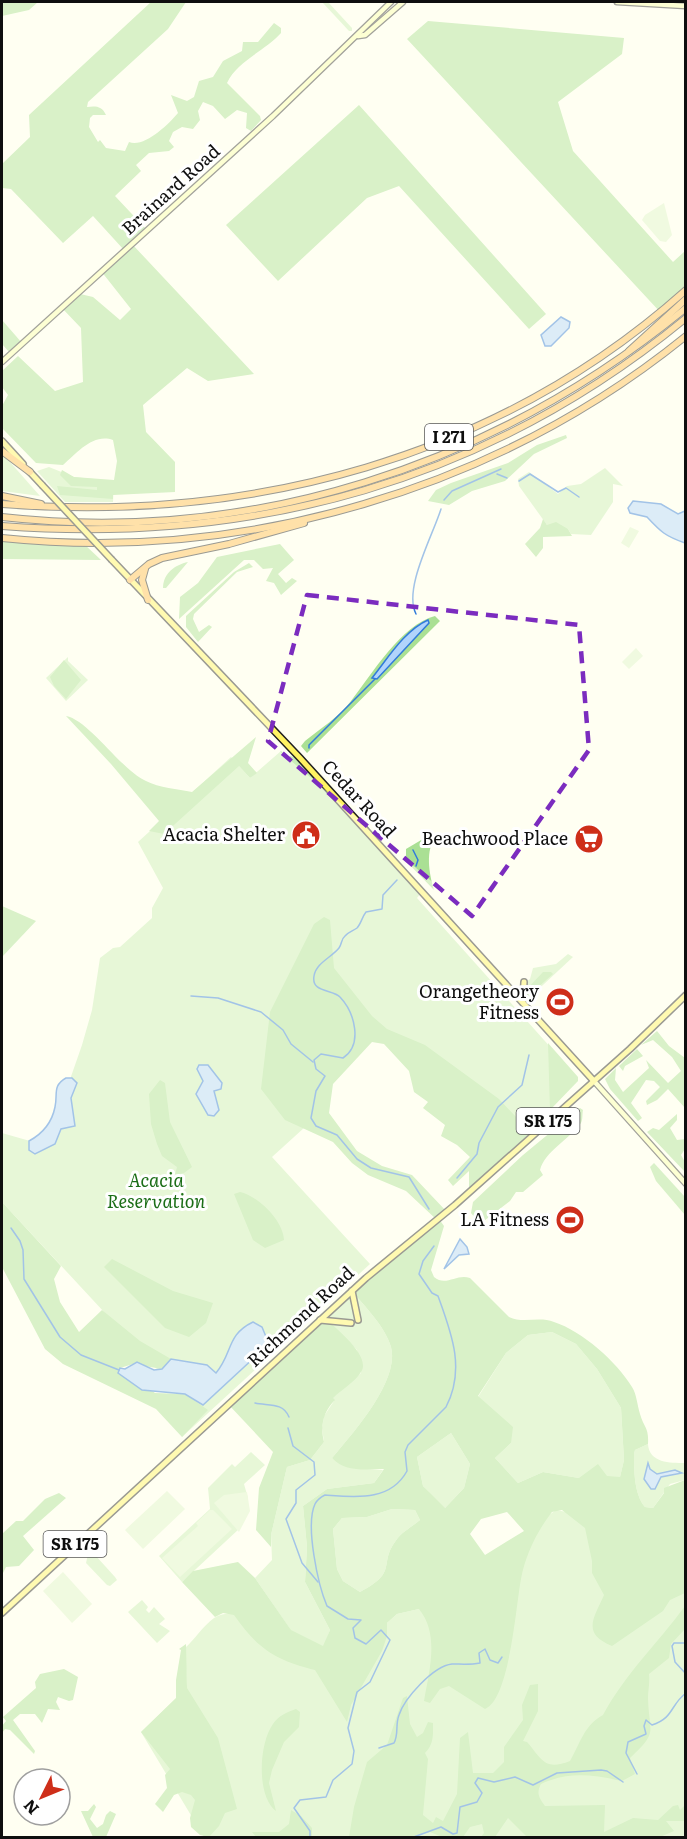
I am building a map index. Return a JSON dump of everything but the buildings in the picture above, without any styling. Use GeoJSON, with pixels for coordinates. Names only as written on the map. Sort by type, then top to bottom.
{"type":"FeatureCollection","features":[{"type":"Feature","properties":{"kind":"highway","name":"I 271"},"geometry":{"type":"LineString","coordinates":[[2,504],[50,507],[179,505],[239,498],[324,480],[406,455],[482,423],[552,386],[619,345],[686,290]]}},
{"type":"Feature","properties":{"kind":"highway"},"geometry":{"type":"LineString","coordinates":[[625,356],[633,344],[686,299]]}},
{"type":"Feature","properties":{"kind":"highway"},"geometry":{"type":"LineString","coordinates":[[2,517],[91,522],[198,517],[276,504],[343,489],[467,446],[552,402],[625,356],[686,308]]}},
{"type":"Feature","properties":{"kind":"highway"},"geometry":{"type":"LineString","coordinates":[[2,526],[72,530],[159,528],[238,520],[340,498],[467,453],[525,425],[604,379],[686,318]]}},
{"type":"Feature","properties":{"kind":"highway","name":"I 271"},"geometry":{"type":"LineString","coordinates":[[2,538],[84,544],[174,541],[258,529],[365,505],[434,481],[528,437],[582,408],[638,372],[686,336]]}},
{"type":"Feature","properties":{"kind":"highway"},"geometry":{"type":"LineString","coordinates":[[2,451],[30,472]]}},
{"type":"Feature","properties":{"kind":"highway"},"geometry":{"type":"LineString","coordinates":[[2,496],[50,507]]}},
{"type":"Feature","properties":{"kind":"highway"},"geometry":{"type":"LineString","coordinates":[[130,580],[149,564],[162,558],[229,544],[365,505]]}},
{"type":"Feature","properties":{"kind":"highway"},"geometry":{"type":"LineString","coordinates":[[148,600],[142,580],[149,564]]}},
{"type":"Feature","properties":{"kind":"main road"},"geometry":{"type":"LineString","coordinates":[[358,36],[363,27],[391,2]]}},
{"type":"Feature","properties":{"kind":"main road"},"geometry":{"type":"LineString","coordinates":[[358,36],[365,35],[404,2]]}},
{"type":"Feature","properties":{"kind":"main road"},"geometry":{"type":"LineString","coordinates":[[617,2],[686,6]]}},
{"type":"Feature","properties":{"kind":"main road","name":"Brainard Road"},"geometry":{"type":"LineString","coordinates":[[2,362],[358,36]]}},
{"type":"Feature","properties":{"kind":"main road","name":"Cedar Road"},"geometry":{"type":"LineString","coordinates":[[2,441],[148,600],[312,770],[686,1184]]}},
{"type":"Feature","properties":{"kind":"main road"},"geometry":{"type":"LineString","coordinates":[[523,1004],[524,982]]}},
{"type":"Feature","properties":{"kind":"main road","name":"Richmond Road"},"geometry":{"type":"LineString","coordinates":[[2,1613],[352,1291],[455,1205],[686,995]]}},
{"type":"Feature","properties":{"kind":"main road"},"geometry":{"type":"LineString","coordinates":[[320,1320],[355,1322],[352,1291]]}},
{"type":"Feature","properties":{"kind":"highlighted area"},"geometry":{"type":"Polygon","coordinates":[[[307,595],[579,625],[589,750],[472,916],[268,741],[307,595]]]}},
{"type":"Feature","properties":{"kind":"green space"},"geometry":{"type":"Polygon","coordinates":[[[2,2],[38,2],[29,10],[2,16],[2,2]]]}},
{"type":"Feature","properties":{"kind":"green space"},"geometry":{"type":"Polygon","coordinates":[[[151,2],[186,2],[168,29],[88,102],[87,107],[98,107],[106,115],[93,115],[90,118],[89,127],[98,142],[100,140],[106,148],[125,151],[129,142],[142,142],[148,139],[178,113],[171,95],[187,101],[194,97],[199,81],[213,77],[223,61],[242,51],[243,42],[258,42],[274,23],[281,28],[281,33],[237,68],[227,83],[260,116],[261,120],[251,131],[246,128],[247,113],[237,110],[225,119],[213,106],[203,102],[198,111],[200,120],[193,129],[182,127],[173,132],[169,141],[174,147],[169,151],[149,153],[136,165],[141,171],[115,196],[147,230],[132,244],[254,374],[208,381],[187,368],[143,405],[146,432],[175,462],[175,492],[113,495],[113,499],[60,495],[57,486],[97,490],[97,487],[71,486],[60,475],[62,470],[74,477],[114,480],[117,461],[113,440],[99,439],[92,442],[63,465],[36,463],[2,428],[2,406],[8,395],[2,387],[2,371],[18,356],[55,391],[83,382],[81,328],[61,307],[76,293],[93,297],[120,320],[131,309],[101,271],[124,250],[93,216],[63,243],[11,189],[2,188],[2,164],[30,137],[29,115],[151,2]]]}},
{"type":"Feature","properties":{"kind":"green space"},"geometry":{"type":"Polygon","coordinates":[[[322,2],[328,2],[352,28],[352,31],[349,31],[322,2]]]}},
{"type":"Feature","properties":{"kind":"green space"},"geometry":{"type":"Polygon","coordinates":[[[428,21],[624,38],[622,54],[558,102],[573,151],[673,262],[685,251],[685,290],[661,313],[407,39],[428,21]]]}},
{"type":"Feature","properties":{"kind":"green space"},"geometry":{"type":"Polygon","coordinates":[[[359,105],[546,314],[529,329],[399,186],[367,198],[278,281],[226,225],[359,105]]]}},
{"type":"Feature","properties":{"kind":"green space"},"geometry":{"type":"Polygon","coordinates":[[[664,203],[672,235],[666,242],[660,241],[642,220],[645,215],[664,203]]]}},
{"type":"Feature","properties":{"kind":"green space"},"geometry":{"type":"Polygon","coordinates":[[[2,320],[22,343],[10,353],[2,344],[2,320]]]}},
{"type":"Feature","properties":{"kind":"green space"},"geometry":{"type":"Polygon","coordinates":[[[566,435],[567,438],[534,454],[505,481],[472,491],[449,505],[428,501],[436,490],[508,463],[537,445],[566,435]]]}},
{"type":"Feature","properties":{"kind":"green space"},"geometry":{"type":"Polygon","coordinates":[[[2,453],[40,496],[2,491],[2,453]]]}},
{"type":"Feature","properties":{"kind":"green space"},"geometry":{"type":"Polygon","coordinates":[[[49,467],[74,477],[114,481],[113,502],[65,502],[37,471],[49,467]]]}},
{"type":"Feature","properties":{"kind":"green space"},"geometry":{"type":"Polygon","coordinates":[[[605,468],[623,486],[613,484],[613,502],[591,535],[571,534],[568,529],[547,525],[519,486],[518,479],[529,472],[558,494],[567,486],[581,484],[605,468]]]}},
{"type":"Feature","properties":{"kind":"green space"},"geometry":{"type":"Polygon","coordinates":[[[543,519],[547,525],[556,522],[568,529],[572,536],[543,537],[543,548],[536,557],[525,544],[540,528],[543,519]]]}},
{"type":"Feature","properties":{"kind":"green space"},"geometry":{"type":"Polygon","coordinates":[[[630,527],[639,531],[629,548],[621,543],[630,527]]]}},
{"type":"Feature","properties":{"kind":"green space"},"geometry":{"type":"Polygon","coordinates":[[[2,538],[84,544],[101,560],[2,559],[2,538]]]}},
{"type":"Feature","properties":{"kind":"green space"},"geometry":{"type":"Polygon","coordinates":[[[280,544],[294,560],[278,574],[286,583],[292,578],[297,581],[281,595],[274,583],[266,581],[273,568],[263,569],[254,560],[244,560],[179,619],[180,597],[198,583],[217,557],[280,544]]]}},
{"type":"Feature","properties":{"kind":"green space"},"geometry":{"type":"Polygon","coordinates":[[[188,562],[166,588],[163,588],[167,574],[179,565],[188,562]]]}},
{"type":"Feature","properties":{"kind":"green space"},"geometry":{"type":"Polygon","coordinates":[[[249,563],[253,567],[237,572],[194,614],[193,619],[199,632],[209,625],[212,627],[198,642],[186,627],[186,616],[234,572],[249,563]]]}},
{"type":"Feature","properties":{"kind":"green space"},"geometry":{"type":"Polygon","coordinates":[[[435,616],[440,621],[307,753],[301,746],[305,741],[346,707],[399,640],[423,621],[435,616]]]}},
{"type":"Feature","properties":{"kind":"green space"},"geometry":{"type":"Polygon","coordinates":[[[636,648],[643,656],[629,669],[622,662],[636,648]]]}},
{"type":"Feature","properties":{"kind":"green space"},"geometry":{"type":"Polygon","coordinates":[[[68,657],[68,661],[88,680],[66,701],[46,678],[68,657]]]}},
{"type":"Feature","properties":{"kind":"green space"},"geometry":{"type":"Polygon","coordinates":[[[64,660],[81,680],[66,699],[54,686],[50,677],[64,660]]]}},
{"type":"Feature","properties":{"kind":"green space"},"geometry":{"type":"Polygon","coordinates":[[[66,716],[85,726],[136,775],[157,785],[192,792],[256,737],[248,763],[257,773],[250,778],[239,766],[164,834],[149,831],[159,821],[111,764],[66,716]]]}},
{"type":"Feature","properties":{"kind":"green space","name":"Acacia Reservation"},"geometry":{"type":"Polygon","coordinates":[[[281,751],[289,759],[290,756],[297,758],[421,893],[417,898],[578,1078],[548,1111],[491,1155],[317,966],[326,1108],[272,1157],[370,1264],[182,1437],[181,1395],[2,1202],[2,1133],[37,1143],[53,1128],[92,1010],[100,958],[113,948],[120,947],[152,918],[152,908],[163,888],[138,842],[231,757],[250,778],[281,751]]]}},
{"type":"Feature","properties":{"kind":"green space"},"geometry":{"type":"Polygon","coordinates":[[[433,833],[436,836],[430,848],[429,862],[434,890],[406,861],[406,849],[433,833]]]}},
{"type":"Feature","properties":{"kind":"green space"},"geometry":{"type":"Polygon","coordinates":[[[2,906],[36,921],[2,957],[2,906]]]}},
{"type":"Feature","properties":{"kind":"green space"},"geometry":{"type":"Polygon","coordinates":[[[324,917],[330,920],[334,968],[372,1016],[387,1029],[425,1045],[499,1099],[533,1135],[469,1193],[469,1171],[453,1186],[448,1180],[470,1157],[457,1145],[441,1136],[445,1125],[423,1108],[428,1102],[414,1092],[409,1071],[384,1044],[372,1042],[333,1084],[329,1113],[357,1151],[382,1166],[412,1175],[447,1212],[439,1219],[444,1226],[431,1270],[434,1277],[443,1281],[461,1277],[470,1278],[509,1317],[520,1320],[548,1320],[565,1326],[587,1340],[608,1358],[625,1377],[635,1393],[648,1438],[648,1444],[635,1450],[634,1454],[635,1482],[641,1502],[645,1507],[653,1508],[664,1493],[664,1488],[685,1480],[685,1593],[670,1600],[663,1611],[612,1646],[596,1636],[593,1630],[594,1618],[604,1595],[592,1573],[592,1561],[585,1528],[562,1510],[552,1512],[537,1535],[525,1562],[506,1670],[494,1702],[485,1709],[449,1686],[440,1689],[430,1703],[424,1701],[430,1666],[431,1642],[425,1619],[419,1609],[397,1614],[387,1623],[387,1636],[382,1651],[351,1705],[347,1722],[315,1670],[289,1662],[268,1652],[251,1637],[234,1615],[223,1613],[215,1617],[182,1582],[193,1571],[238,1562],[255,1578],[291,1630],[323,1646],[330,1630],[305,1582],[307,1547],[303,1506],[327,1489],[374,1483],[384,1469],[350,1468],[332,1458],[362,1421],[382,1391],[392,1361],[391,1347],[384,1332],[352,1291],[437,1220],[406,1191],[368,1175],[352,1163],[333,1142],[285,1120],[261,1089],[270,1012],[314,924],[324,917]],[[552,1332],[528,1335],[506,1353],[478,1396],[513,1427],[511,1443],[495,1458],[518,1483],[543,1472],[579,1478],[598,1464],[607,1476],[620,1477],[624,1460],[621,1408],[597,1369],[576,1344],[552,1332]],[[451,1433],[417,1457],[423,1486],[445,1508],[464,1488],[470,1464],[451,1433]],[[392,1509],[367,1517],[342,1518],[333,1529],[337,1569],[343,1581],[360,1592],[380,1579],[386,1567],[388,1555],[397,1539],[420,1520],[415,1510],[392,1509]],[[507,1512],[481,1519],[470,1534],[485,1555],[524,1531],[507,1512]]]}},
{"type":"Feature","properties":{"kind":"green space"},"geometry":{"type":"Polygon","coordinates":[[[568,954],[573,957],[529,998],[525,995],[525,983],[530,979],[533,968],[556,964],[568,954]]]}},
{"type":"Feature","properties":{"kind":"green space"},"geometry":{"type":"Polygon","coordinates":[[[543,972],[553,974],[528,996],[526,990],[543,972]]]}},
{"type":"Feature","properties":{"kind":"green space"},"geometry":{"type":"Polygon","coordinates":[[[657,1031],[669,1046],[685,1058],[685,1108],[668,1089],[657,1100],[647,1105],[646,1101],[660,1087],[654,1081],[646,1080],[631,1103],[642,1118],[638,1121],[610,1089],[605,1079],[616,1068],[615,1080],[623,1092],[649,1068],[646,1060],[668,1083],[681,1071],[672,1057],[653,1040],[641,1045],[657,1031]]]}},
{"type":"Feature","properties":{"kind":"green space"},"geometry":{"type":"Polygon","coordinates":[[[548,1043],[578,1077],[578,1081],[550,1110],[548,1043]]]}},
{"type":"Feature","properties":{"kind":"green space"},"geometry":{"type":"Polygon","coordinates":[[[637,1049],[643,1056],[625,1066],[623,1071],[619,1066],[637,1049]]]}},
{"type":"Feature","properties":{"kind":"green space"},"geometry":{"type":"Polygon","coordinates":[[[160,1080],[165,1083],[170,1122],[192,1167],[184,1173],[175,1175],[177,1167],[162,1156],[151,1124],[149,1094],[160,1080]]]}},
{"type":"Feature","properties":{"kind":"green space"},"geometry":{"type":"Polygon","coordinates":[[[580,1108],[583,1110],[581,1123],[547,1157],[540,1170],[543,1175],[523,1192],[516,1192],[510,1201],[480,1224],[471,1213],[473,1202],[523,1155],[580,1108]]]}},
{"type":"Feature","properties":{"kind":"green space"},"geometry":{"type":"Polygon","coordinates":[[[677,1114],[677,1120],[670,1128],[677,1140],[685,1139],[685,1149],[681,1155],[685,1162],[685,1172],[647,1132],[653,1128],[659,1130],[677,1114]]]}},
{"type":"Feature","properties":{"kind":"green space"},"geometry":{"type":"Polygon","coordinates":[[[654,1163],[685,1197],[685,1215],[656,1181],[650,1167],[654,1163]]]}},
{"type":"Feature","properties":{"kind":"green space"},"geometry":{"type":"Polygon","coordinates":[[[240,1192],[254,1198],[268,1210],[283,1232],[284,1240],[265,1248],[253,1240],[234,1194],[240,1192]]]}},
{"type":"Feature","properties":{"kind":"green space"},"geometry":{"type":"Polygon","coordinates":[[[2,1202],[61,1266],[54,1279],[60,1302],[79,1332],[102,1310],[140,1341],[171,1359],[162,1369],[133,1364],[120,1368],[155,1393],[185,1394],[208,1410],[182,1437],[156,1409],[63,1364],[45,1349],[2,1267],[2,1202]]]}},
{"type":"Feature","properties":{"kind":"green space"},"geometry":{"type":"Polygon","coordinates":[[[112,1259],[173,1291],[213,1303],[206,1323],[189,1337],[165,1328],[104,1267],[112,1259]]]}},
{"type":"Feature","properties":{"kind":"green space"},"geometry":{"type":"Polygon","coordinates":[[[352,1291],[374,1317],[388,1339],[392,1361],[382,1391],[362,1421],[332,1458],[350,1468],[383,1470],[374,1483],[327,1489],[303,1506],[307,1547],[305,1582],[330,1630],[324,1646],[357,1662],[387,1636],[387,1623],[397,1614],[419,1609],[556,1510],[685,1535],[685,1837],[204,1837],[141,1732],[187,1688],[185,1648],[214,1618],[221,1615],[241,1614],[290,1629],[255,1578],[272,1560],[271,1535],[287,1467],[310,1460],[324,1442],[322,1428],[324,1416],[334,1401],[332,1398],[361,1373],[357,1350],[324,1317],[352,1291]]]}},
{"type":"Feature","properties":{"kind":"green space"},"geometry":{"type":"Polygon","coordinates":[[[324,1317],[357,1350],[363,1365],[355,1379],[333,1398],[335,1400],[324,1420],[322,1430],[324,1442],[310,1460],[287,1467],[271,1535],[271,1547],[256,1530],[259,1488],[273,1452],[228,1404],[324,1317]]]}},
{"type":"Feature","properties":{"kind":"green space"},"geometry":{"type":"Polygon","coordinates":[[[552,1332],[576,1344],[597,1369],[621,1408],[624,1460],[620,1477],[579,1478],[543,1472],[518,1483],[495,1458],[511,1443],[478,1397],[506,1353],[528,1335],[552,1332]]]}},
{"type":"Feature","properties":{"kind":"green space"},"geometry":{"type":"Polygon","coordinates":[[[451,1433],[470,1464],[464,1488],[444,1509],[423,1486],[417,1457],[451,1433]]]}},
{"type":"Feature","properties":{"kind":"green space"},"geometry":{"type":"Polygon","coordinates":[[[648,1444],[652,1455],[661,1461],[685,1463],[685,1480],[670,1484],[653,1508],[645,1507],[641,1502],[635,1474],[635,1450],[648,1444]]]}},
{"type":"Feature","properties":{"kind":"green space"},"geometry":{"type":"Polygon","coordinates":[[[251,1452],[265,1465],[244,1484],[248,1498],[239,1529],[182,1582],[159,1556],[210,1509],[208,1488],[232,1464],[235,1467],[251,1452]]]}},
{"type":"Feature","properties":{"kind":"green space"},"geometry":{"type":"Polygon","coordinates":[[[167,1491],[185,1509],[143,1549],[125,1530],[167,1491]]]}},
{"type":"Feature","properties":{"kind":"green space"},"geometry":{"type":"Polygon","coordinates":[[[247,1492],[250,1511],[239,1532],[214,1503],[224,1495],[247,1492]]]}},
{"type":"Feature","properties":{"kind":"green space"},"geometry":{"type":"Polygon","coordinates":[[[59,1493],[66,1498],[23,1536],[34,1550],[19,1566],[6,1567],[2,1575],[2,1534],[16,1521],[23,1521],[45,1499],[59,1493]]]}},
{"type":"Feature","properties":{"kind":"green space"},"geometry":{"type":"Polygon","coordinates":[[[392,1509],[415,1510],[420,1520],[397,1539],[388,1555],[384,1573],[380,1579],[360,1592],[343,1581],[337,1569],[333,1529],[342,1518],[367,1517],[392,1509]]]}},
{"type":"Feature","properties":{"kind":"green space"},"geometry":{"type":"Polygon","coordinates":[[[210,1510],[213,1510],[232,1529],[180,1577],[162,1558],[198,1526],[196,1523],[210,1510]]]}},
{"type":"Feature","properties":{"kind":"green space"},"geometry":{"type":"Polygon","coordinates":[[[88,1554],[96,1556],[117,1580],[110,1586],[107,1585],[86,1563],[88,1554]]]}},
{"type":"Feature","properties":{"kind":"green space"},"geometry":{"type":"Polygon","coordinates":[[[63,1572],[92,1604],[72,1623],[43,1591],[63,1572]]]}},
{"type":"Feature","properties":{"kind":"green space"},"geometry":{"type":"Polygon","coordinates":[[[142,1600],[148,1607],[146,1610],[149,1613],[154,1607],[165,1619],[159,1624],[170,1631],[157,1643],[128,1612],[142,1600]]]}},
{"type":"Feature","properties":{"kind":"green space"},"geometry":{"type":"Polygon","coordinates":[[[685,1606],[685,1629],[671,1644],[669,1658],[649,1674],[650,1731],[649,1737],[630,1758],[635,1774],[622,1781],[591,1776],[561,1777],[541,1784],[538,1793],[545,1806],[605,1805],[604,1832],[633,1818],[658,1820],[673,1806],[678,1805],[680,1810],[685,1805],[685,1821],[666,1821],[674,1831],[660,1837],[527,1837],[508,1818],[495,1837],[481,1837],[484,1833],[482,1824],[470,1827],[463,1837],[442,1837],[430,1832],[413,1837],[349,1837],[354,1807],[367,1762],[387,1745],[403,1698],[407,1696],[410,1724],[417,1737],[423,1733],[428,1722],[433,1723],[431,1743],[425,1753],[428,1759],[423,1815],[433,1823],[436,1817],[443,1821],[457,1794],[460,1738],[468,1732],[473,1773],[493,1773],[504,1762],[504,1747],[523,1720],[522,1705],[530,1685],[538,1684],[538,1711],[523,1741],[527,1742],[544,1762],[554,1765],[570,1761],[587,1729],[603,1715],[631,1672],[685,1606]]]}},
{"type":"Feature","properties":{"kind":"green space"},"geometry":{"type":"Polygon","coordinates":[[[186,1644],[187,1688],[218,1738],[237,1809],[225,1813],[219,1826],[209,1837],[200,1835],[191,1827],[190,1818],[195,1800],[191,1795],[182,1792],[174,1795],[163,1812],[155,1804],[167,1788],[165,1775],[170,1769],[141,1732],[176,1698],[176,1680],[181,1650],[179,1649],[186,1644]]]}},
{"type":"Feature","properties":{"kind":"green space"},"geometry":{"type":"Polygon","coordinates":[[[64,1669],[78,1677],[73,1700],[58,1697],[56,1702],[60,1710],[48,1709],[42,1723],[35,1714],[20,1714],[13,1720],[35,1751],[34,1754],[10,1730],[5,1729],[2,1733],[2,1726],[6,1721],[3,1717],[36,1688],[35,1682],[40,1674],[64,1669]]]}},
{"type":"Feature","properties":{"kind":"green space"},"geometry":{"type":"Polygon","coordinates":[[[296,1709],[300,1712],[299,1727],[284,1742],[269,1783],[276,1811],[265,1794],[263,1782],[265,1744],[275,1721],[296,1709]]]}},
{"type":"Feature","properties":{"kind":"green space"},"geometry":{"type":"Polygon","coordinates":[[[94,1804],[96,1807],[90,1819],[97,1828],[103,1824],[110,1811],[116,1814],[106,1837],[93,1837],[81,1811],[88,1811],[94,1804]]]}},
{"type":"Feature","properties":{"kind":"green space"},"geometry":{"type":"Polygon","coordinates":[[[291,1810],[301,1816],[312,1828],[312,1837],[256,1837],[252,1832],[279,1832],[289,1824],[291,1810]]]}},
{"type":"Feature","properties":{"kind":"water"},"geometry":{"type":"Polygon","coordinates":[[[561,317],[570,322],[569,328],[551,346],[545,346],[541,335],[561,317]]]}},
{"type":"Feature","properties":{"kind":"water"},"geometry":{"type":"Polygon","coordinates":[[[633,501],[661,504],[678,514],[685,511],[685,543],[664,533],[647,517],[630,513],[628,508],[633,501]]]}},
{"type":"Feature","properties":{"kind":"water"},"geometry":{"type":"Polygon","coordinates":[[[428,620],[429,623],[377,679],[372,678],[404,637],[428,620]]]}},
{"type":"Feature","properties":{"kind":"water"},"geometry":{"type":"Polygon","coordinates":[[[199,1065],[208,1065],[222,1083],[221,1089],[214,1091],[219,1110],[214,1116],[208,1115],[196,1094],[203,1081],[197,1069],[199,1065]]]}},
{"type":"Feature","properties":{"kind":"water"},"geometry":{"type":"Polygon","coordinates":[[[66,1078],[72,1078],[77,1083],[71,1098],[75,1126],[61,1129],[55,1144],[35,1154],[29,1150],[29,1141],[49,1123],[54,1112],[57,1087],[66,1078]]]}},
{"type":"Feature","properties":{"kind":"water"},"geometry":{"type":"Polygon","coordinates":[[[460,1239],[467,1247],[469,1254],[459,1255],[444,1269],[460,1239]]]}},
{"type":"Feature","properties":{"kind":"water"},"geometry":{"type":"Polygon","coordinates":[[[253,1322],[262,1327],[269,1344],[203,1405],[185,1394],[142,1390],[118,1373],[120,1368],[125,1369],[137,1362],[154,1370],[162,1369],[171,1359],[207,1365],[216,1373],[238,1333],[253,1322]]]}},
{"type":"Feature","properties":{"kind":"water"},"geometry":{"type":"Polygon","coordinates":[[[648,1463],[650,1469],[657,1474],[675,1470],[682,1473],[661,1477],[655,1489],[651,1489],[644,1479],[648,1463]]]}},
{"type":"Feature","properties":{"kind":"waterway"},"geometry":{"type":"LineString","coordinates":[[444,500],[452,491],[501,469]]}},
{"type":"Feature","properties":{"kind":"waterway"},"geometry":{"type":"LineString","coordinates":[[497,474],[507,478]]}},
{"type":"Feature","properties":{"kind":"waterway"},"geometry":{"type":"LineString","coordinates":[[519,481],[530,474],[558,492],[566,488],[579,497]]}},
{"type":"Feature","properties":{"kind":"waterway"},"geometry":{"type":"LineString","coordinates":[[416,614],[413,603],[416,577],[441,509]]}},
{"type":"Feature","properties":{"kind":"waterway"},"geometry":{"type":"LineString","coordinates":[[309,748],[309,745],[375,679]]}},
{"type":"Feature","properties":{"kind":"waterway"},"geometry":{"type":"LineString","coordinates":[[413,850],[418,860],[416,866]]}},
{"type":"Feature","properties":{"kind":"waterway"},"geometry":{"type":"LineString","coordinates":[[397,880],[383,895],[382,909],[366,912],[360,925],[344,937],[339,948],[315,971],[316,985],[323,990],[337,994],[350,1011],[355,1037],[353,1045],[343,1058],[321,1054],[314,1060],[316,1069],[325,1076],[316,1091],[311,1118],[316,1126],[337,1135],[357,1159],[371,1168],[409,1177],[429,1209]]}},
{"type":"Feature","properties":{"kind":"waterway"},"geometry":{"type":"LineString","coordinates":[[191,996],[218,998],[261,1012],[283,1030],[291,1044],[313,1062]]}},
{"type":"Feature","properties":{"kind":"waterway"},"geometry":{"type":"LineString","coordinates":[[457,1178],[477,1154],[479,1143],[498,1107],[522,1085],[529,1055]]}},
{"type":"Feature","properties":{"kind":"waterway"},"geometry":{"type":"LineString","coordinates":[[11,1228],[23,1250],[24,1279],[60,1337],[81,1355],[119,1370]]}},
{"type":"Feature","properties":{"kind":"waterway"},"geometry":{"type":"LineString","coordinates":[[310,1838],[310,1831],[294,1808],[300,1800],[326,1797],[333,1780],[352,1764],[354,1751],[348,1728],[357,1692],[370,1682],[390,1640],[381,1630],[366,1644],[355,1638],[353,1628],[361,1620],[348,1619],[327,1606],[314,1555],[312,1514],[316,1503],[325,1495],[371,1495],[381,1493],[400,1481],[407,1471],[405,1452],[408,1445],[446,1407],[455,1379],[456,1365],[452,1337],[438,1296],[432,1293],[419,1274],[423,1261],[434,1246]]}},
{"type":"Feature","properties":{"kind":"waterway"},"geometry":{"type":"LineString","coordinates":[[255,1403],[279,1407],[289,1417]]}},
{"type":"Feature","properties":{"kind":"waterway"},"geometry":{"type":"LineString","coordinates":[[288,1428],[293,1446],[314,1462],[315,1475],[296,1490],[296,1503],[286,1519],[302,1563],[318,1582]]}},
{"type":"Feature","properties":{"kind":"waterway"},"geometry":{"type":"LineString","coordinates":[[686,1643],[674,1643],[672,1646],[675,1662],[686,1674]]}},
{"type":"Feature","properties":{"kind":"waterway"},"geometry":{"type":"LineString","coordinates":[[379,1748],[394,1743],[402,1708],[420,1684],[436,1671],[452,1664],[480,1663],[479,1653],[485,1649],[490,1660],[498,1663],[502,1657]]}},
{"type":"Feature","properties":{"kind":"waterway"},"geometry":{"type":"LineString","coordinates":[[637,1774],[626,1753],[628,1742],[646,1734],[644,1726],[646,1720],[652,1725],[664,1719],[686,1693]]}},
{"type":"Feature","properties":{"kind":"waterway"},"geometry":{"type":"LineString","coordinates":[[411,1838],[441,1827],[453,1834],[457,1833],[460,1807],[477,1802],[482,1793],[475,1783],[478,1778],[494,1782],[515,1777],[533,1785],[557,1773],[601,1770],[607,1771],[623,1782]]}},
{"type":"Feature","properties":{"kind":"place","name":"Acacia Shelter"},"geometry":{"type":"Point","coordinates":[306,835]}},
{"type":"Feature","properties":{"kind":"place","name":"Beachwood Place"},"geometry":{"type":"Point","coordinates":[589,839]}},
{"type":"Feature","properties":{"kind":"place","name":"Orangetheory Fitness"},"geometry":{"type":"Point","coordinates":[560,1002]}},
{"type":"Feature","properties":{"kind":"place","name":"LA Fitness"},"geometry":{"type":"Point","coordinates":[570,1220]}}]}
